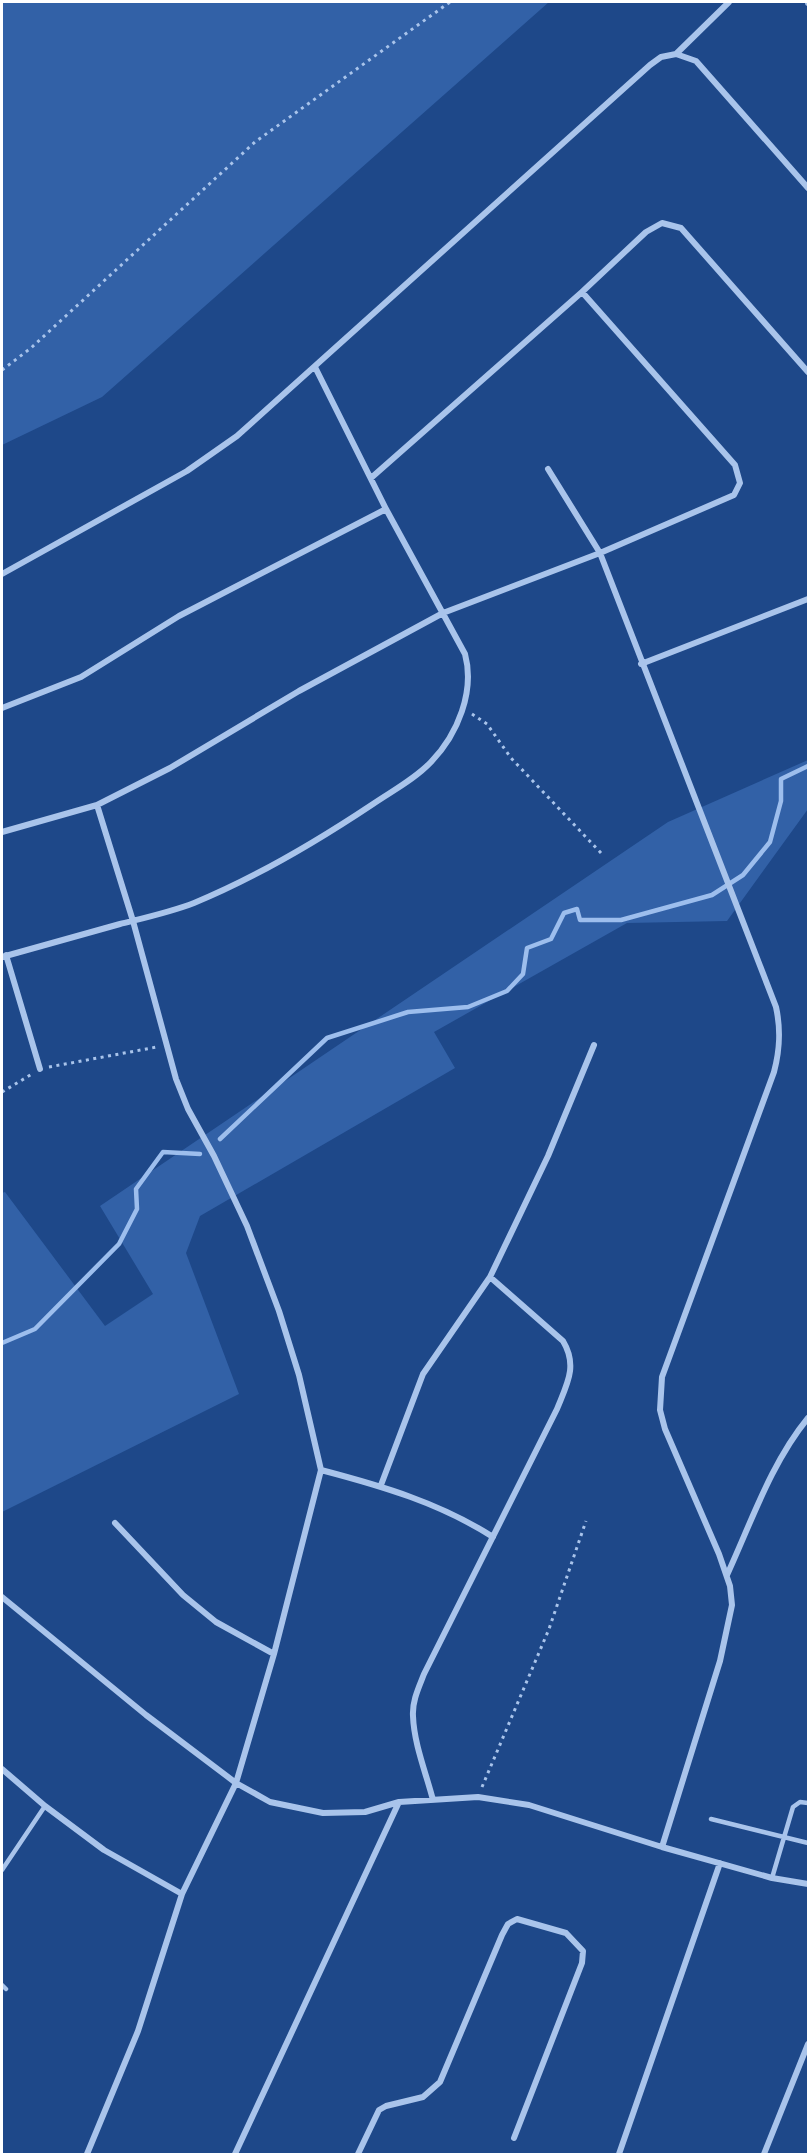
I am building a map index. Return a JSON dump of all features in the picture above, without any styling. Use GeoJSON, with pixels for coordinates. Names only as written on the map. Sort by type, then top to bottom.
{"type":"FeatureCollection","features":[{"type":"Feature","properties":{"kind":"street"},"geometry":{"type":"LineString","coordinates":[[676,54],[729,2]]}},
{"type":"Feature","properties":{"kind":"street"},"geometry":{"type":"LineString","coordinates":[[2,574],[209,457],[315,367],[650,65],[662,57],[676,54],[696,61],[808,188]]}},
{"type":"Feature","properties":{"kind":"street"},"geometry":{"type":"LineString","coordinates":[[371,478],[582,292],[646,232],[662,223],[672,223],[681,228],[808,372]]}},
{"type":"Feature","properties":{"kind":"street"},"geometry":{"type":"LineString","coordinates":[[2,832],[97,805],[170,768],[299,691],[443,613],[600,553],[734,495],[740,483],[735,465],[582,292]]}},
{"type":"Feature","properties":{"kind":"street"},"geometry":{"type":"LineString","coordinates":[[39,1069],[4,956],[192,904],[317,841],[415,776],[431,762],[449,739],[463,708],[469,670],[465,654],[386,509],[315,367]]}},
{"type":"Feature","properties":{"kind":"street"},"geometry":{"type":"LineString","coordinates":[[548,469],[600,553],[723,876],[776,1007],[780,1025],[779,1052],[765,1099],[662,1377],[660,1410],[726,1576],[732,1605],[728,1634],[662,1847]]}},
{"type":"Feature","properties":{"kind":"street"},"geometry":{"type":"LineString","coordinates":[[2,708],[81,677],[179,616],[386,509]]}},
{"type":"Feature","properties":{"kind":"street"},"geometry":{"type":"LineString","coordinates":[[641,664],[808,599]]}},
{"type":"Feature","properties":{"kind":"street"},"geometry":{"type":"LineString","coordinates":[[87,2154],[138,2031],[182,1894],[236,1783],[274,1654],[321,1470],[299,1375],[279,1311],[247,1226],[214,1156],[188,1109],[165,1046],[134,921],[97,805]]}},
{"type":"Feature","properties":{"kind":"street"},"geometry":{"type":"LineString","coordinates":[[381,1485],[423,1374],[490,1277],[548,1156],[594,1045]]}},
{"type":"Feature","properties":{"kind":"street"},"geometry":{"type":"LineString","coordinates":[[432,1800],[412,1714],[416,1696],[424,1674],[557,1409],[567,1385],[571,1354],[563,1341],[490,1277]]}},
{"type":"Feature","properties":{"kind":"street"},"geometry":{"type":"LineString","coordinates":[[726,1576],[768,1485],[789,1446],[808,1418]]}},
{"type":"Feature","properties":{"kind":"street"},"geometry":{"type":"LineString","coordinates":[[321,1470],[381,1485],[450,1512],[493,1537]]}},
{"type":"Feature","properties":{"kind":"street"},"geometry":{"type":"LineString","coordinates":[[115,1523],[183,1595],[216,1622],[274,1654]]}},
{"type":"Feature","properties":{"kind":"street"},"geometry":{"type":"LineString","coordinates":[[2,1597],[137,1708],[236,1783],[270,1802],[323,1813],[365,1812],[399,1802],[478,1797],[529,1805],[662,1847],[772,1878],[808,1884]]}},
{"type":"Feature","properties":{"kind":"street"},"geometry":{"type":"LineString","coordinates":[[2,1769],[45,1806],[104,1850],[182,1894]]}},
{"type":"Feature","properties":{"kind":"street"},"geometry":{"type":"LineString","coordinates":[[235,2154],[399,1802]]}},
{"type":"Feature","properties":{"kind":"street"},"geometry":{"type":"LineString","coordinates":[[619,2154],[720,1863]]}},
{"type":"Feature","properties":{"kind":"street"},"geometry":{"type":"LineString","coordinates":[[358,2154],[379,2110],[386,2106],[423,2097],[440,2082],[502,1935],[508,1924],[517,1919],[566,1933],[584,1951],[582,1963],[514,2138]]}},
{"type":"Feature","properties":{"kind":"street"},"geometry":{"type":"LineString","coordinates":[[764,2154],[808,2044]]}},
{"type":"Feature","properties":{"kind":"lane"},"geometry":{"type":"LineString","coordinates":[[772,1878],[793,1807],[800,1802],[808,1803]]}},
{"type":"Feature","properties":{"kind":"lane"},"geometry":{"type":"LineString","coordinates":[[2,1870],[45,1806]]}},
{"type":"Feature","properties":{"kind":"lane"},"geometry":{"type":"LineString","coordinates":[[711,1819],[808,1843]]}},
{"type":"Feature","properties":{"kind":"lane"},"geometry":{"type":"LineString","coordinates":[[2,1985],[6,1989]]}},
{"type":"Feature","properties":{"kind":"path"},"geometry":{"type":"LineString","coordinates":[[2,370],[31,348],[255,142],[450,2]]}},
{"type":"Feature","properties":{"kind":"path"},"geometry":{"type":"LineString","coordinates":[[463,708],[487,724],[511,758],[601,853]]}},
{"type":"Feature","properties":{"kind":"path"},"geometry":{"type":"LineString","coordinates":[[2,1092],[39,1069],[165,1046]]}},
{"type":"Feature","properties":{"kind":"path"},"geometry":{"type":"LineString","coordinates":[[478,1797],[549,1629],[586,1521]]}},
{"type":"Feature","properties":{"kind":"shaded area"},"geometry":{"type":"Polygon","coordinates":[[[2,2],[549,2],[102,397],[2,445],[2,2]]]}},
{"type":"Feature","properties":{"kind":"shaded area"},"geometry":{"type":"Polygon","coordinates":[[[808,760],[808,809],[727,921],[627,923],[434,1032],[455,1068],[200,1216],[186,1253],[239,1394],[2,1512],[2,1193],[5,1192],[105,1326],[153,1294],[100,1206],[668,822],[808,760]]]}},
{"type":"Feature","properties":{"kind":"waterway"},"geometry":{"type":"LineString","coordinates":[[220,1139],[327,1038],[408,1012],[468,1007],[507,991],[523,974],[527,948],[551,939],[564,913],[577,909],[580,920],[621,920],[712,895],[743,875],[770,842],[781,801],[781,779],[808,766]]}},
{"type":"Feature","properties":{"kind":"waterway"},"geometry":{"type":"LineString","coordinates":[[2,1343],[35,1329],[119,1244],[137,1209],[136,1189],[163,1152],[200,1154]]}}]}
